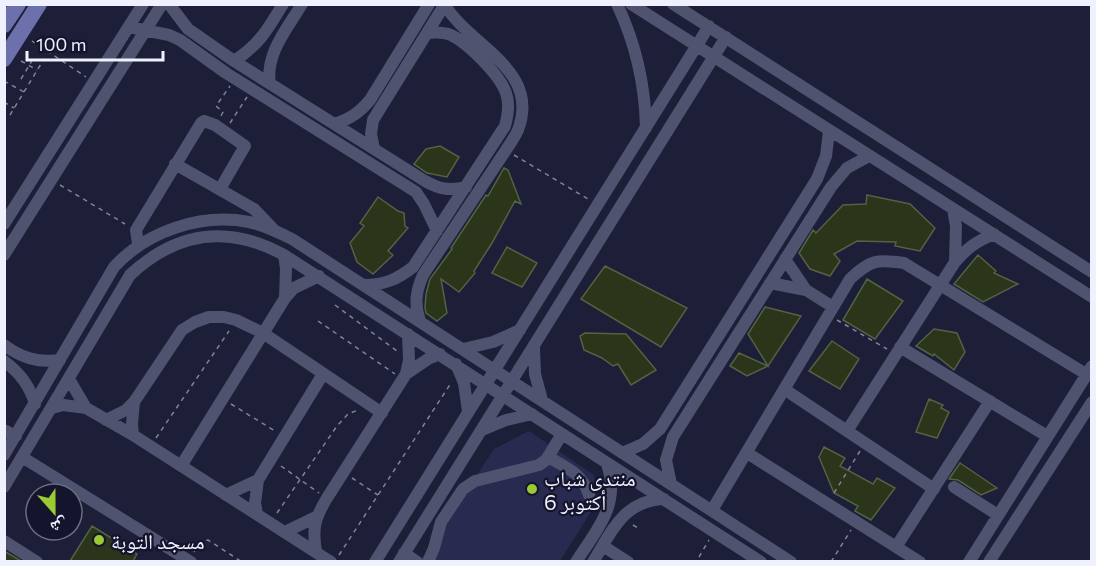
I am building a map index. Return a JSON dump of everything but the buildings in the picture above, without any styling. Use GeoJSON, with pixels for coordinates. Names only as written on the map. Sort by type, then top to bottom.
{"type":"FeatureCollection","features":[{"type":"Feature","properties":{"kind":"main road"},"geometry":{"type":"LineString","coordinates":[[4,25],[18,4]]}},
{"type":"Feature","properties":{"kind":"main road"},"geometry":{"type":"LineString","coordinates":[[13,60],[21,34],[39,4]]}},
{"type":"Feature","properties":{"kind":"street"},"geometry":{"type":"LineString","coordinates":[[4,224],[143,4]]}},
{"type":"Feature","properties":{"kind":"street"},"geometry":{"type":"LineString","coordinates":[[4,255],[162,4]]}},
{"type":"Feature","properties":{"kind":"street"},"geometry":{"type":"LineString","coordinates":[[169,4],[188,29],[234,61],[424,181],[437,188],[452,190],[466,187]]}},
{"type":"Feature","properties":{"kind":"street"},"geometry":{"type":"LineString","coordinates":[[234,61],[264,36],[283,4]]}},
{"type":"Feature","properties":{"kind":"street"},"geometry":{"type":"LineString","coordinates":[[270,84],[269,63],[302,4]]}},
{"type":"Feature","properties":{"kind":"street"},"geometry":{"type":"LineString","coordinates":[[374,148],[371,134],[375,104],[429,4]]}},
{"type":"Feature","properties":{"kind":"street"},"geometry":{"type":"LineString","coordinates":[[617,4],[630,34],[639,65],[646,128]]}},
{"type":"Feature","properties":{"kind":"street"},"geometry":{"type":"LineString","coordinates":[[631,4],[1092,297]]}},
{"type":"Feature","properties":{"kind":"street"},"geometry":{"type":"LineString","coordinates":[[673,4],[1092,272]]}},
{"type":"Feature","properties":{"kind":"street"},"geometry":{"type":"LineString","coordinates":[[334,124],[348,120],[375,104],[445,5],[501,80],[507,95],[508,111],[505,126],[436,231],[418,271],[416,310],[420,321]]}},
{"type":"Feature","properties":{"kind":"street"},"geometry":{"type":"LineString","coordinates":[[363,561],[376,560],[709,26]]}},
{"type":"Feature","properties":{"kind":"street"},"geometry":{"type":"LineString","coordinates":[[129,27],[169,35],[180,40],[235,78],[416,192],[436,231]]}},
{"type":"Feature","properties":{"kind":"street"},"geometry":{"type":"LineString","coordinates":[[180,40],[179,31],[183,28],[188,29]]}},
{"type":"Feature","properties":{"kind":"street"},"geometry":{"type":"LineString","coordinates":[[364,285],[376,285],[418,271],[506,150],[518,129],[522,111],[520,92],[513,74],[501,59],[470,41],[438,32],[427,33]]}},
{"type":"Feature","properties":{"kind":"street"},"geometry":{"type":"LineString","coordinates":[[264,36],[266,45],[270,47],[278,44]]}},
{"type":"Feature","properties":{"kind":"street"},"geometry":{"type":"LineString","coordinates":[[417,561],[402,557],[726,37]]}},
{"type":"Feature","properties":{"kind":"street"},"geometry":{"type":"LineString","coordinates":[[138,244],[136,230],[201,123],[207,121],[245,146],[220,189]]}},
{"type":"Feature","properties":{"kind":"street"},"geometry":{"type":"LineString","coordinates":[[622,453],[643,444],[660,429],[817,179],[826,156],[829,131]]}},
{"type":"Feature","properties":{"kind":"street"},"geometry":{"type":"LineString","coordinates":[[670,484],[666,460],[673,437],[831,187],[847,168],[869,156]]}},
{"type":"Feature","properties":{"kind":"street"},"geometry":{"type":"LineString","coordinates":[[175,164],[254,209],[273,229]]}},
{"type":"Feature","properties":{"kind":"street"},"geometry":{"type":"LineString","coordinates":[[817,179],[831,187]]}},
{"type":"Feature","properties":{"kind":"street"},"geometry":{"type":"LineString","coordinates":[[416,192],[421,193],[425,190],[424,181]]}},
{"type":"Feature","properties":{"kind":"street"},"geometry":{"type":"LineString","coordinates":[[953,209],[956,226],[955,262]]}},
{"type":"Feature","properties":{"kind":"street"},"geometry":{"type":"LineString","coordinates":[[4,456],[10,433],[35,404],[114,267],[138,244],[186,224],[207,220],[250,222],[273,229],[364,285],[791,561]]}},
{"type":"Feature","properties":{"kind":"street"},"geometry":{"type":"LineString","coordinates":[[847,431],[955,262],[972,245],[994,234]]}},
{"type":"Feature","properties":{"kind":"street"},"geometry":{"type":"LineString","coordinates":[[4,486],[130,275],[146,261],[164,250],[194,239],[225,236],[266,245],[319,276],[760,561]]}},
{"type":"Feature","properties":{"kind":"street"},"geometry":{"type":"LineString","coordinates":[[284,255],[285,298]]}},
{"type":"Feature","properties":{"kind":"street"},"geometry":{"type":"LineString","coordinates":[[785,259],[806,290],[831,311]]}},
{"type":"Feature","properties":{"kind":"street"},"geometry":{"type":"LineString","coordinates":[[712,510],[850,279],[865,266],[884,260],[903,263],[1089,370],[969,561]]}},
{"type":"Feature","properties":{"kind":"street"},"geometry":{"type":"LineString","coordinates":[[181,466],[285,298],[294,288],[319,276]]}},
{"type":"Feature","properties":{"kind":"street"},"geometry":{"type":"LineString","coordinates":[[770,283],[806,290]]}},
{"type":"Feature","properties":{"kind":"street"},"geometry":{"type":"LineString","coordinates":[[106,420],[126,410],[134,402],[182,330],[209,317],[236,320],[263,333],[382,413]]}},
{"type":"Feature","properties":{"kind":"street"},"geometry":{"type":"LineString","coordinates":[[463,349],[493,342],[522,329]]}},
{"type":"Feature","properties":{"kind":"street"},"geometry":{"type":"LineString","coordinates":[[316,551],[314,528],[316,517],[404,377],[409,360],[408,334]]}},
{"type":"Feature","properties":{"kind":"street"},"geometry":{"type":"LineString","coordinates":[[534,347],[535,374],[542,400]]}},
{"type":"Feature","properties":{"kind":"street"},"geometry":{"type":"LineString","coordinates":[[898,351],[990,401],[1047,436]]}},
{"type":"Feature","properties":{"kind":"street"},"geometry":{"type":"LineString","coordinates":[[5,353],[34,361],[60,360]]}},
{"type":"Feature","properties":{"kind":"street"},"geometry":{"type":"LineString","coordinates":[[5,353],[32,393],[35,404]]}},
{"type":"Feature","properties":{"kind":"street"},"geometry":{"type":"LineString","coordinates":[[404,377],[428,359],[440,354]]}},
{"type":"Feature","properties":{"kind":"street"},"geometry":{"type":"LineString","coordinates":[[458,367],[464,383],[468,411]]}},
{"type":"Feature","properties":{"kind":"street"},"geometry":{"type":"LineString","coordinates":[[257,514],[255,503],[258,480],[323,374]]}},
{"type":"Feature","properties":{"kind":"street"},"geometry":{"type":"LineString","coordinates":[[69,379],[86,408]]}},
{"type":"Feature","properties":{"kind":"street"},"geometry":{"type":"LineString","coordinates":[[784,389],[934,489]]}},
{"type":"Feature","properties":{"kind":"street"},"geometry":{"type":"LineString","coordinates":[[896,547],[990,401]]}},
{"type":"Feature","properties":{"kind":"street"},"geometry":{"type":"LineString","coordinates":[[133,435],[134,402]]}},
{"type":"Feature","properties":{"kind":"street"},"geometry":{"type":"LineString","coordinates":[[989,561],[1092,402]]}},
{"type":"Feature","properties":{"kind":"street"},"geometry":{"type":"LineString","coordinates":[[52,408],[75,406],[86,408],[333,561]]}},
{"type":"Feature","properties":{"kind":"street"},"geometry":{"type":"LineString","coordinates":[[480,431],[506,420],[532,414]]}},
{"type":"Feature","properties":{"kind":"street"},"geometry":{"type":"LineString","coordinates":[[660,429],[673,437]]}},
{"type":"Feature","properties":{"kind":"street"},"geometry":{"type":"LineString","coordinates":[[428,561],[441,522],[463,489],[475,481],[539,465],[548,457],[562,434]]}},
{"type":"Feature","properties":{"kind":"street"},"geometry":{"type":"LineString","coordinates":[[747,453],[920,561]]}},
{"type":"Feature","properties":{"kind":"street"},"geometry":{"type":"LineString","coordinates":[[22,457],[172,557],[190,561]]}},
{"type":"Feature","properties":{"kind":"street"},"geometry":{"type":"LineString","coordinates":[[548,457],[577,474],[587,487],[589,495]]}},
{"type":"Feature","properties":{"kind":"street"},"geometry":{"type":"LineString","coordinates":[[576,561],[610,504],[613,491],[612,477],[607,464]]}},
{"type":"Feature","properties":{"kind":"street"},"geometry":{"type":"LineString","coordinates":[[226,495],[258,480]]}},
{"type":"Feature","properties":{"kind":"street"},"geometry":{"type":"LineString","coordinates":[[954,487],[998,515]]}},
{"type":"Feature","properties":{"kind":"street"},"geometry":{"type":"LineString","coordinates":[[593,561],[626,513],[650,500],[664,500]]}},
{"type":"Feature","properties":{"kind":"street"},"geometry":{"type":"LineString","coordinates":[[285,532],[316,517]]}},
{"type":"Feature","properties":{"kind":"street"},"geometry":{"type":"LineString","coordinates":[[4,541],[38,561]]}},
{"type":"Feature","properties":{"kind":"street"},"geometry":{"type":"LineString","coordinates":[[603,546],[628,561]]}},
{"type":"Feature","properties":{"kind":"path"},"geometry":{"type":"LineString","coordinates":[[21,34],[94,82]]}},
{"type":"Feature","properties":{"kind":"path"},"geometry":{"type":"LineString","coordinates":[[21,79],[33,59]]}},
{"type":"Feature","properties":{"kind":"path"},"geometry":{"type":"LineString","coordinates":[[10,115],[45,59]]}},
{"type":"Feature","properties":{"kind":"path"},"geometry":{"type":"LineString","coordinates":[[13,60],[38,70]]}},
{"type":"Feature","properties":{"kind":"path"},"geometry":{"type":"LineString","coordinates":[[219,128],[223,112],[216,106],[235,78]]}},
{"type":"Feature","properties":{"kind":"path"},"geometry":{"type":"LineString","coordinates":[[4,81],[24,92]]}},
{"type":"Feature","properties":{"kind":"path"},"geometry":{"type":"LineString","coordinates":[[219,128],[253,89]]}},
{"type":"Feature","properties":{"kind":"path"},"geometry":{"type":"LineString","coordinates":[[4,102],[15,108]]}},
{"type":"Feature","properties":{"kind":"path"},"geometry":{"type":"LineString","coordinates":[[506,150],[599,205]]}},
{"type":"Feature","properties":{"kind":"path"},"geometry":{"type":"LineString","coordinates":[[50,180],[136,230]]}},
{"type":"Feature","properties":{"kind":"path"},"geometry":{"type":"LineString","coordinates":[[335,305],[409,360]]}},
{"type":"Feature","properties":{"kind":"path"},"geometry":{"type":"LineString","coordinates":[[831,311],[898,351]]}},
{"type":"Feature","properties":{"kind":"path"},"geometry":{"type":"LineString","coordinates":[[150,446],[236,320]]}},
{"type":"Feature","properties":{"kind":"path"},"geometry":{"type":"LineString","coordinates":[[318,321],[404,377]]}},
{"type":"Feature","properties":{"kind":"path"},"geometry":{"type":"LineString","coordinates":[[333,561],[378,495],[458,367]]}},
{"type":"Feature","properties":{"kind":"path"},"geometry":{"type":"LineString","coordinates":[[222,398],[284,437]]}},
{"type":"Feature","properties":{"kind":"path"},"geometry":{"type":"LineString","coordinates":[[270,523],[337,426],[348,414],[370,405]]}},
{"type":"Feature","properties":{"kind":"path"},"geometry":{"type":"LineString","coordinates":[[827,503],[865,443]]}},
{"type":"Feature","properties":{"kind":"path"},"geometry":{"type":"LineString","coordinates":[[271,459],[327,498]]}},
{"type":"Feature","properties":{"kind":"path"},"geometry":{"type":"LineString","coordinates":[[344,472],[378,495]]}},
{"type":"Feature","properties":{"kind":"path"},"geometry":{"type":"LineString","coordinates":[[831,561],[857,522]]}},
{"type":"Feature","properties":{"kind":"path"},"geometry":{"type":"LineString","coordinates":[[699,557],[714,532]]}},
{"type":"Feature","properties":{"kind":"path"},"geometry":{"type":"LineString","coordinates":[[190,561],[199,544],[205,540],[242,561]]}},
{"type":"Feature","properties":{"kind":"shaded area","name":"منتدى شباب 6 أكتوبر"},"geometry":{"type":"Polygon","coordinates":[[[529,431],[594,475],[597,502],[560,561],[419,562],[494,449],[529,431]]]}},
{"type":"Feature","properties":{"kind":"place","name":"منتدى شباب 6 أكتوبر"},"geometry":{"type":"Point","coordinates":[532,489]}},
{"type":"Feature","properties":{"kind":"place","name":"مسجد التوبة"},"geometry":{"type":"Point","coordinates":[99,540]}}]}
